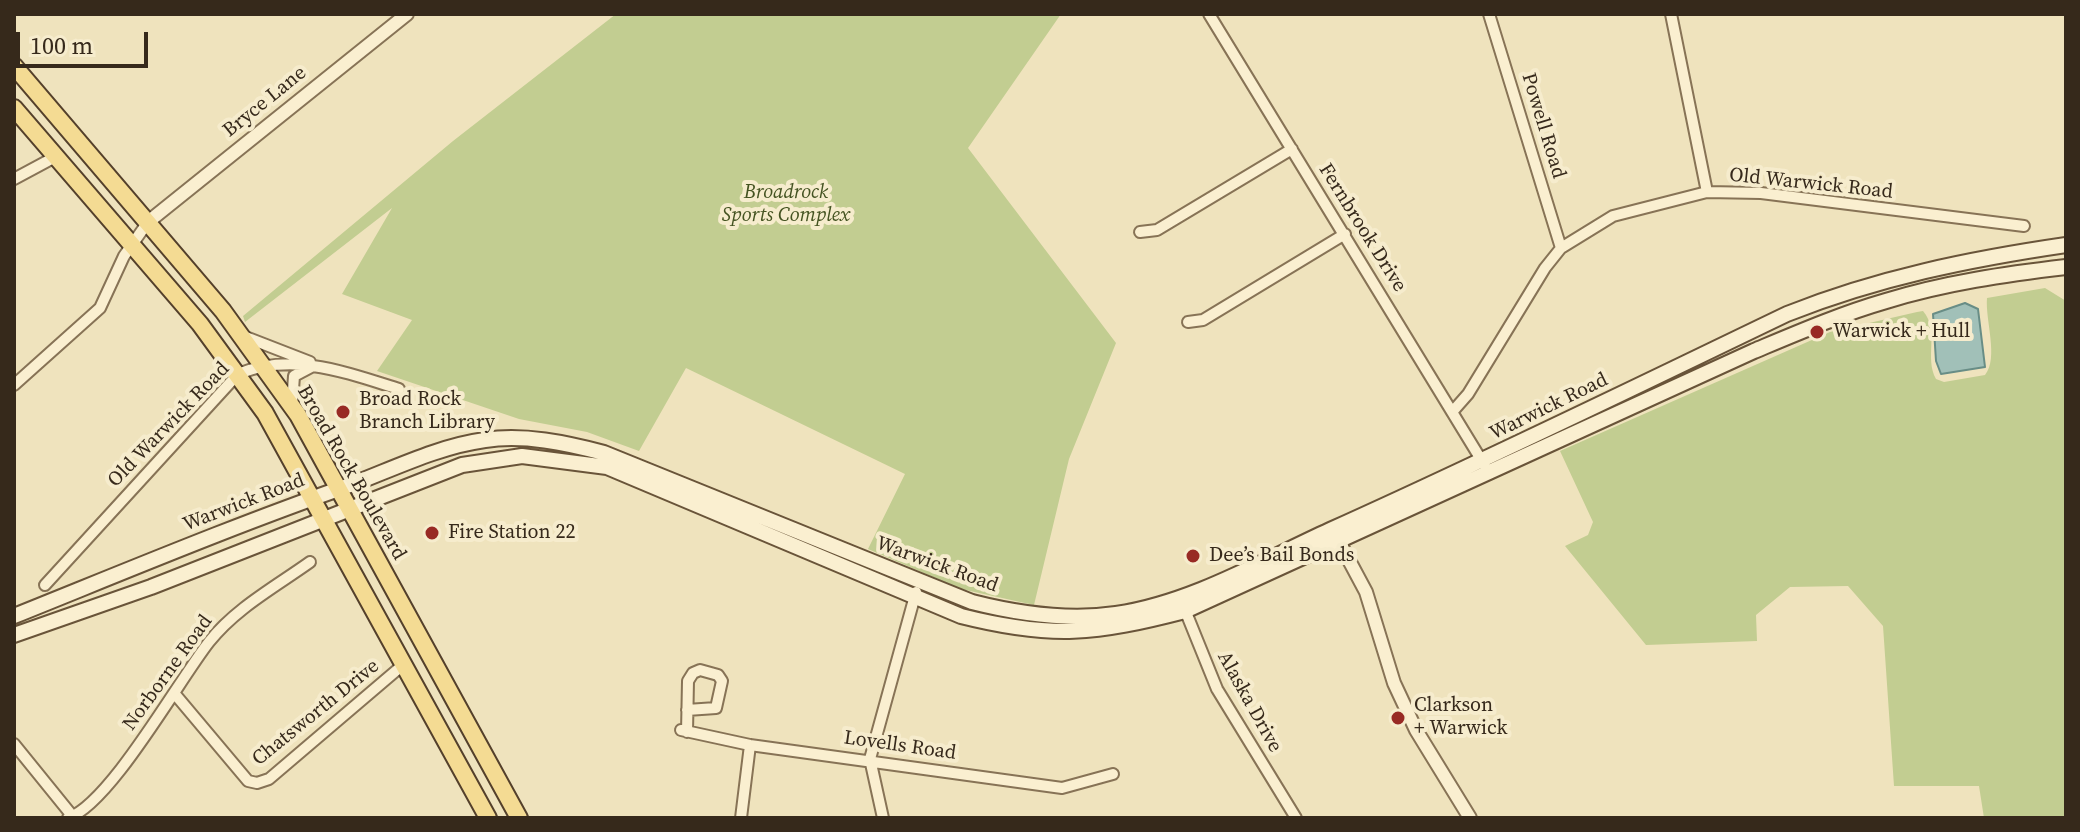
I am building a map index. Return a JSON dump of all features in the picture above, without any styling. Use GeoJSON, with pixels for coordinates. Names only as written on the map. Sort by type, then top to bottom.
{"type":"FeatureCollection","features":[{"type":"Feature","properties":{"kind":"main road","name":"Broad Rock Boulevard"},"geometry":{"type":"LineString","coordinates":[[14,66],[242,336],[292,406],[519,818]]}},
{"type":"Feature","properties":{"kind":"main road"},"geometry":{"type":"LineString","coordinates":[[14,108],[238,374],[265,413],[314,497],[488,818]]}},
{"type":"Feature","properties":{"kind":"main road","name":"Warwick Road"},"geometry":{"type":"LineString","coordinates":[[1485,467],[1787,314],[1838,294],[1905,274],[2066,245]]}},
{"type":"Feature","properties":{"kind":"main road","name":"Warwick Road"},"geometry":{"type":"LineString","coordinates":[[14,635],[151,587],[462,465],[522,456],[607,467],[961,616],[1005,627],[1074,633],[1116,629],[1182,605],[1485,467],[1754,351],[1865,308],[1956,284],[2066,267]]}},
{"type":"Feature","properties":{"kind":"main road","name":"Warwick Road"},"geometry":{"type":"LineString","coordinates":[[14,616],[314,497],[446,450],[487,439],[573,444],[604,453],[972,602],[1013,612],[1058,616],[1118,614],[1182,605]]}},
{"type":"Feature","properties":{"kind":"street","name":"Bryce Lane"},"geometry":{"type":"LineString","coordinates":[[148,222],[407,14]]}},
{"type":"Feature","properties":{"kind":"street","name":"Fernbrook Drive"},"geometry":{"type":"LineString","coordinates":[[1209,14],[1485,467]]}},
{"type":"Feature","properties":{"kind":"street","name":"Powell Road"},"geometry":{"type":"LineString","coordinates":[[1489,14],[1561,248]]}},
{"type":"Feature","properties":{"kind":"street"},"geometry":{"type":"LineString","coordinates":[[1671,14],[1707,192]]}},
{"type":"Feature","properties":{"kind":"street"},"geometry":{"type":"LineString","coordinates":[[1140,232],[1157,230],[1292,149]]}},
{"type":"Feature","properties":{"kind":"street"},"geometry":{"type":"LineString","coordinates":[[14,179],[55,157]]}},
{"type":"Feature","properties":{"kind":"street","name":"Old Warwick Road"},"geometry":{"type":"LineString","coordinates":[[1453,411],[1468,394],[1537,279],[1561,248],[1613,216],[1707,192],[1761,193],[2024,226]]}},
{"type":"Feature","properties":{"kind":"street"},"geometry":{"type":"LineString","coordinates":[[14,385],[100,308],[131,245],[148,222]]}},
{"type":"Feature","properties":{"kind":"street"},"geometry":{"type":"LineString","coordinates":[[1188,322],[1203,320],[1345,234]]}},
{"type":"Feature","properties":{"kind":"street"},"geometry":{"type":"LineString","coordinates":[[242,336],[315,365]]}},
{"type":"Feature","properties":{"kind":"street","name":"Old Warwick Road"},"geometry":{"type":"LineString","coordinates":[[45,585],[238,374],[263,364],[315,365],[399,389]]}},
{"type":"Feature","properties":{"kind":"street"},"geometry":{"type":"LineString","coordinates":[[292,406],[294,376],[315,365]]}},
{"type":"Feature","properties":{"kind":"street"},"geometry":{"type":"LineString","coordinates":[[1336,535],[1366,592],[1394,683],[1416,730],[1470,818]]}},
{"type":"Feature","properties":{"kind":"street","name":"Norborne Road"},"geometry":{"type":"LineString","coordinates":[[72,818],[121,770],[209,641],[234,615],[310,562]]}},
{"type":"Feature","properties":{"kind":"street"},"geometry":{"type":"LineString","coordinates":[[883,818],[870,759],[920,581]]}},
{"type":"Feature","properties":{"kind":"street","name":"Alaska Drive"},"geometry":{"type":"LineString","coordinates":[[1182,605],[1217,689],[1296,818]]}},
{"type":"Feature","properties":{"kind":"street","name":"Chatsworth Drive"},"geometry":{"type":"LineString","coordinates":[[174,693],[248,781],[257,783],[269,779],[404,664]]}},
{"type":"Feature","properties":{"kind":"street"},"geometry":{"type":"LineString","coordinates":[[700,670],[718,675],[722,681],[716,708],[687,710],[688,681],[693,673],[700,670]]}},
{"type":"Feature","properties":{"kind":"street","name":"Lovells Road"},"geometry":{"type":"LineString","coordinates":[[687,710],[684,731],[750,745],[870,759],[1062,788],[1113,774]]}},
{"type":"Feature","properties":{"kind":"street"},"geometry":{"type":"LineString","coordinates":[[14,744],[72,818]]}},
{"type":"Feature","properties":{"kind":"street"},"geometry":{"type":"LineString","coordinates":[[741,818],[750,745]]}},
{"type":"Feature","properties":{"kind":"green space","name":"Broadrock Sports Complex"},"geometry":{"type":"Polygon","coordinates":[[[616,14],[1061,14],[968,148],[1116,343],[1069,459],[1034,605],[961,589],[868,549],[905,474],[686,368],[639,451],[587,432],[519,419],[377,371],[412,320],[342,294],[392,208],[245,322],[243,316],[453,141],[616,14]]]}},
{"type":"Feature","properties":{"kind":"green space"},"geometry":{"type":"Polygon","coordinates":[[[2045,288],[2066,301],[2066,818],[1984,818],[1979,786],[1894,786],[1883,626],[1848,586],[1790,587],[1756,615],[1757,641],[1646,645],[1565,546],[1588,535],[1593,522],[1560,451],[1830,332],[1917,312],[1923,311],[1931,327],[1931,362],[1936,379],[1944,382],[1985,375],[1991,359],[1987,298],[2045,288]]]}},
{"type":"Feature","properties":{"kind":"water"},"geometry":{"type":"Polygon","coordinates":[[[1965,303],[1978,309],[1985,367],[1941,374],[1936,361],[1933,314],[1965,303]]]}},
{"type":"Feature","properties":{"kind":"place","name":"Warwick + Hull"},"geometry":{"type":"Point","coordinates":[1817,332]}},
{"type":"Feature","properties":{"kind":"place","name":"Broad Rock Branch Library"},"geometry":{"type":"Point","coordinates":[343,412]}},
{"type":"Feature","properties":{"kind":"place","name":"Fire Station 22"},"geometry":{"type":"Point","coordinates":[432,533]}},
{"type":"Feature","properties":{"kind":"place","name":"Dee’s Bail Bonds"},"geometry":{"type":"Point","coordinates":[1193,556]}},
{"type":"Feature","properties":{"kind":"place","name":"Clarkson + Warwick"},"geometry":{"type":"Point","coordinates":[1398,718]}}]}
